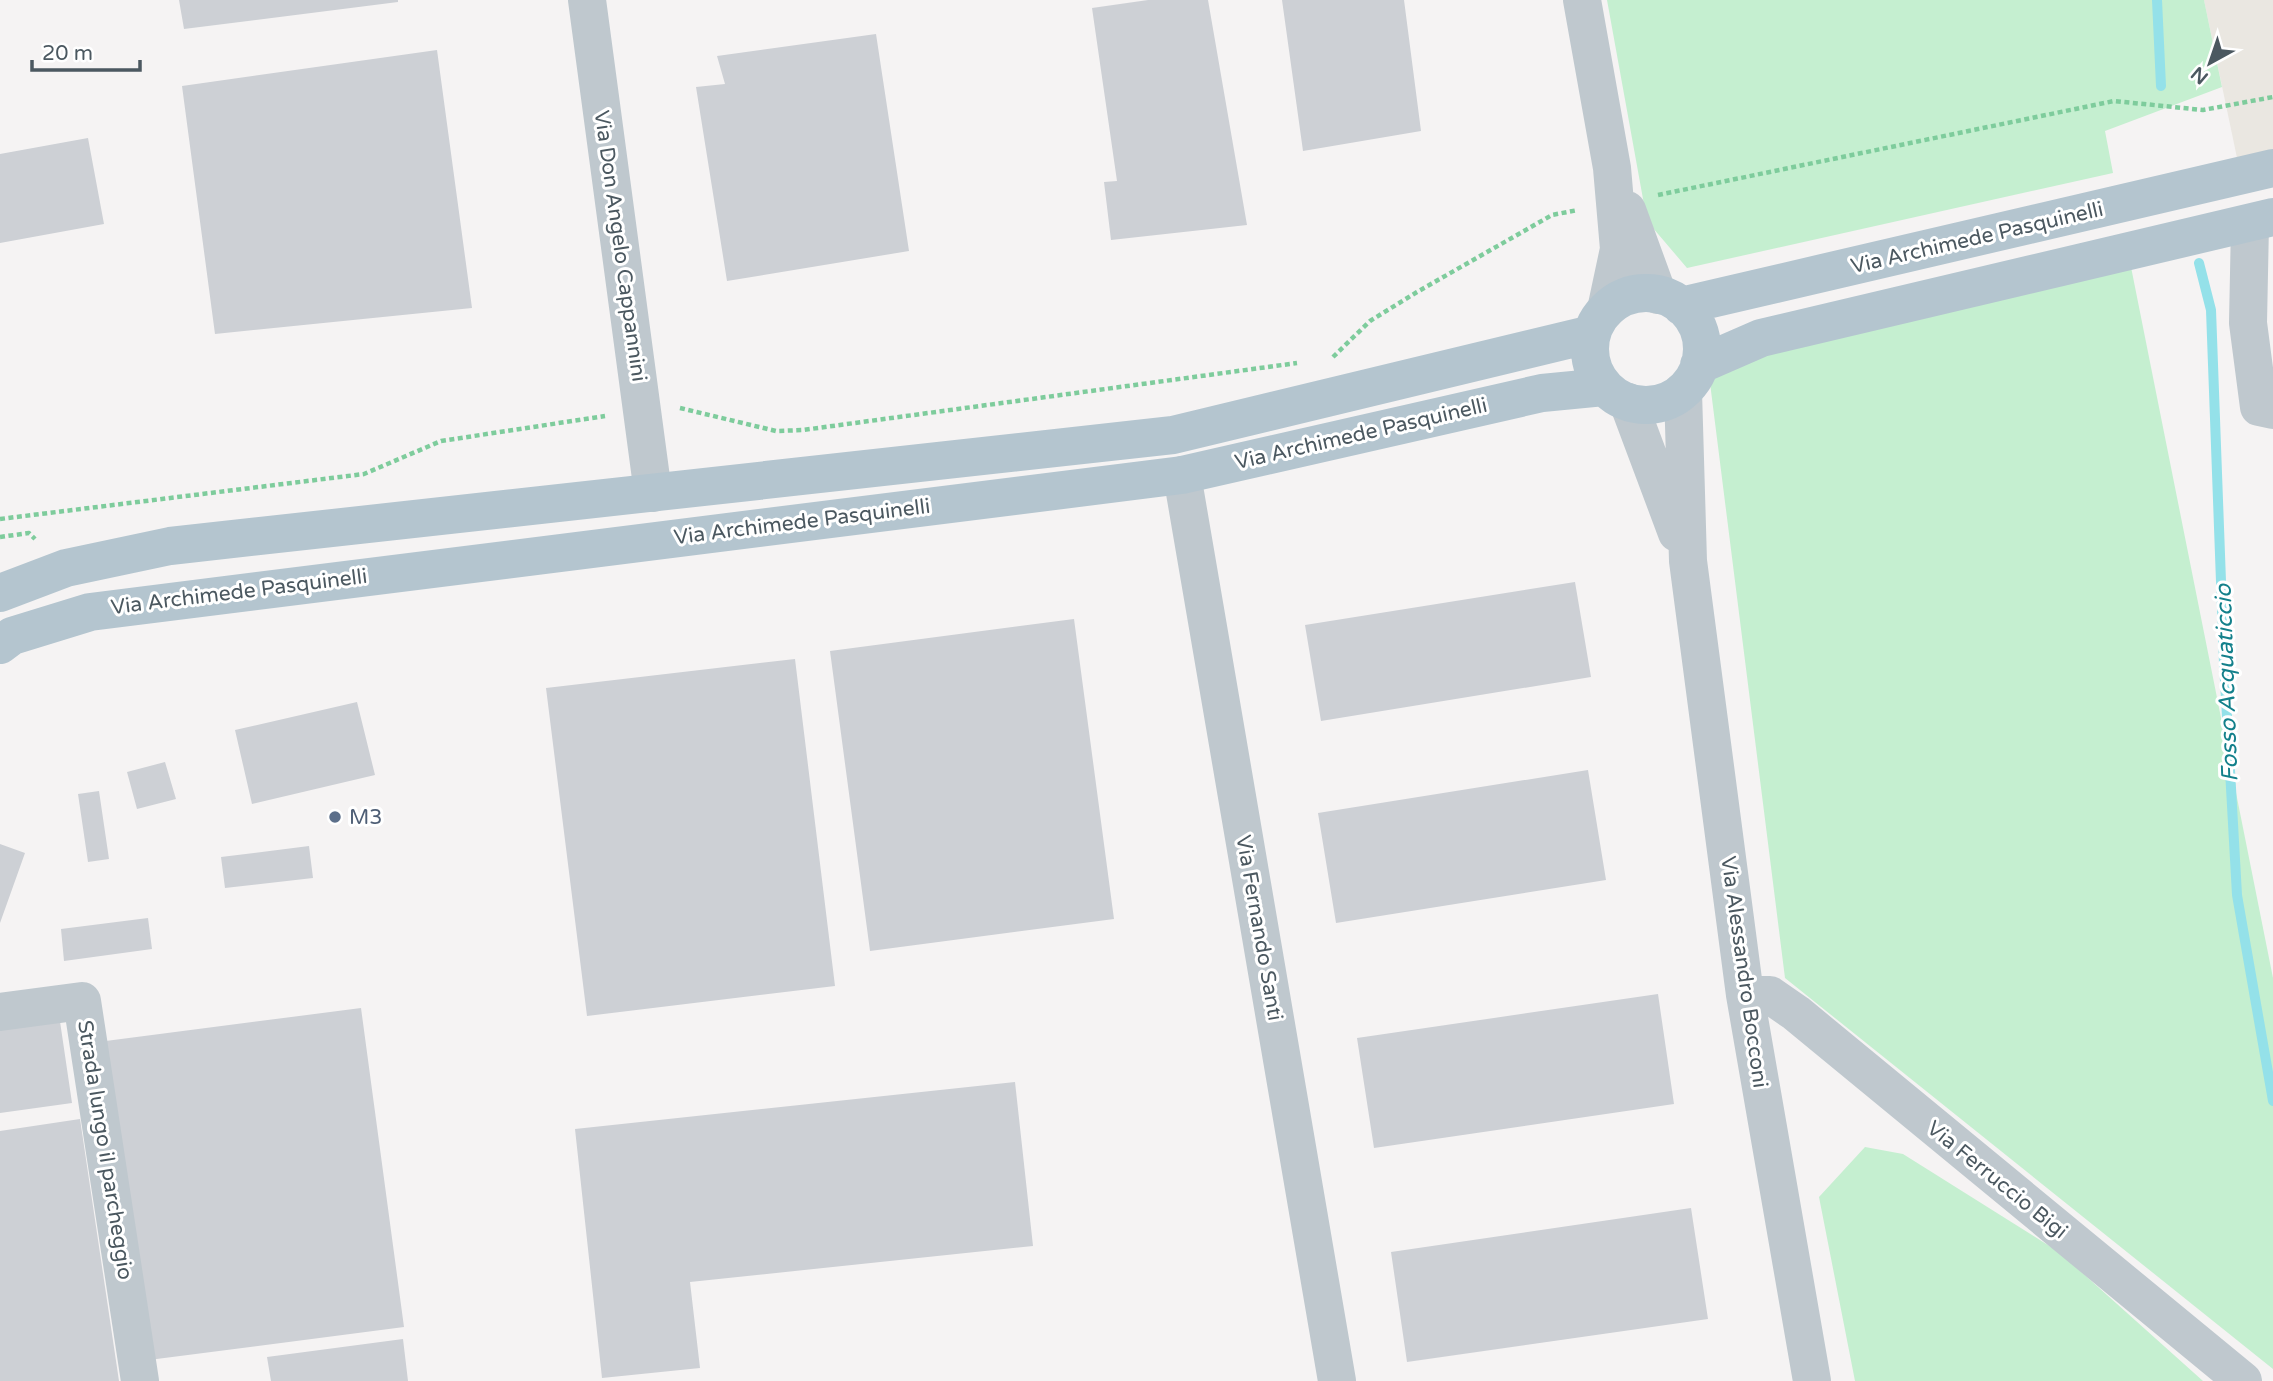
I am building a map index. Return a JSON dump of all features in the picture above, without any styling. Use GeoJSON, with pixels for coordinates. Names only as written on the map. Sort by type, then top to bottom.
{"type":"FeatureCollection","features":[{"type":"Feature","properties":{"kind":"main road","name":"Via Archimede Pasquinelli"},"geometry":{"type":"LineString","coordinates":[[0,593],[66,568],[170,546],[1173,435],[1599,322],[1621,299],[1639,293],[1670,300],[2273,168]]}},
{"type":"Feature","properties":{"kind":"main road","name":"Via Archimede Pasquinelli"},"geometry":{"type":"LineString","coordinates":[[0,645],[12,636],[90,612],[1182,475],[1542,393],[1616,394],[1656,404],[1691,378],[1761,338],[2261,220]]}},
{"type":"Feature","properties":{"kind":"main road"},"geometry":{"type":"LineString","coordinates":[[1670,300],[1692,318],[1699,333],[1702,349],[1691,378]]}},
{"type":"Feature","properties":{"kind":"main road"},"geometry":{"type":"LineString","coordinates":[[1599,322],[1590,352],[1594,371],[1616,394]]}},
{"type":"Feature","properties":{"kind":"street","name":"Via Don Angelo Cappannini"},"geometry":{"type":"LineString","coordinates":[[587,0],[653,493]]}},
{"type":"Feature","properties":{"kind":"street"},"geometry":{"type":"LineString","coordinates":[[1582,0],[1617,191],[1619,249],[1599,322]]}},
{"type":"Feature","properties":{"kind":"street"},"geometry":{"type":"LineString","coordinates":[[1617,191],[1670,300]]}},
{"type":"Feature","properties":{"kind":"street"},"geometry":{"type":"LineString","coordinates":[[2261,220],[2248,323],[2259,407],[2273,410]]}},
{"type":"Feature","properties":{"kind":"street","name":"Via Alessandro Bocconi"},"geometry":{"type":"LineString","coordinates":[[1691,378],[1688,561],[1745,995],[1812,1381]]}},
{"type":"Feature","properties":{"kind":"street","name":"Via Alessandro Bocconi"},"geometry":{"type":"LineString","coordinates":[[1616,394],[1688,561]]}},
{"type":"Feature","properties":{"kind":"street","name":"Via Fernando Santi"},"geometry":{"type":"LineString","coordinates":[[1182,475],[1337,1381]]}},
{"type":"Feature","properties":{"kind":"street","name":"Via Ferruccio Bigi"},"geometry":{"type":"LineString","coordinates":[[1745,995],[1770,995],[1796,1013],[1844,1056],[2243,1381]]}},
{"type":"Feature","properties":{"kind":"street","name":"Strada lungo il parcheggio"},"geometry":{"type":"LineString","coordinates":[[0,1012],[82,1001],[140,1381]]}},
{"type":"Feature","properties":{"kind":"path"},"geometry":{"type":"LineString","coordinates":[[1331,359],[1370,321],[1552,215],[1617,191],[2114,102],[2203,110],[2273,97]]}},
{"type":"Feature","properties":{"kind":"path"},"geometry":{"type":"LineString","coordinates":[[0,519],[364,474],[441,441],[555,422],[686,408],[776,431],[803,429],[1304,362]]}},
{"type":"Feature","properties":{"kind":"shaded area"},"geometry":{"type":"Polygon","coordinates":[[[2204,0],[2273,0],[2273,168],[2241,177],[2204,0]]]}},
{"type":"Feature","properties":{"kind":"green space"},"geometry":{"type":"Polygon","coordinates":[[[1607,0],[2204,0],[2222,87],[2105,131],[2113,173],[1687,268],[1647,221],[1607,0]]]}},
{"type":"Feature","properties":{"kind":"green space"},"geometry":{"type":"Polygon","coordinates":[[[2130,262],[2273,978],[2273,1369],[1785,978],[1709,375],[1788,341],[2130,262]]]}},
{"type":"Feature","properties":{"kind":"green space"},"geometry":{"type":"Polygon","coordinates":[[[1865,1147],[1903,1154],[2059,1252],[2203,1381],[1855,1381],[1819,1197],[1865,1147]]]}},
{"type":"Feature","properties":{"kind":"building"},"geometry":{"type":"Polygon","coordinates":[[[179,0],[398,0],[398,2],[184,29],[179,0]]]}},
{"type":"Feature","properties":{"kind":"building"},"geometry":{"type":"Polygon","coordinates":[[[1148,0],[1208,0],[1247,225],[1111,240],[1104,182],[1117,181],[1092,8],[1148,0]]]}},
{"type":"Feature","properties":{"kind":"building"},"geometry":{"type":"Polygon","coordinates":[[[1282,0],[1404,0],[1421,131],[1303,151],[1282,0]]]}},
{"type":"Feature","properties":{"kind":"building"},"geometry":{"type":"Polygon","coordinates":[[[876,34],[909,251],[727,281],[696,87],[725,84],[717,56],[876,34]]]}},
{"type":"Feature","properties":{"kind":"building"},"geometry":{"type":"Polygon","coordinates":[[[437,50],[472,308],[215,334],[182,86],[437,50]]]}},
{"type":"Feature","properties":{"kind":"building"},"geometry":{"type":"Polygon","coordinates":[[[88,138],[104,224],[0,243],[0,154],[88,138]]]}},
{"type":"Feature","properties":{"kind":"building"},"geometry":{"type":"Polygon","coordinates":[[[1575,582],[1591,677],[1321,721],[1305,625],[1575,582]]]}},
{"type":"Feature","properties":{"kind":"building"},"geometry":{"type":"Polygon","coordinates":[[[1074,619],[1114,919],[870,951],[830,651],[1074,619]]]}},
{"type":"Feature","properties":{"kind":"building"},"geometry":{"type":"Polygon","coordinates":[[[795,659],[835,986],[587,1016],[546,688],[795,659]]]}},
{"type":"Feature","properties":{"kind":"building"},"geometry":{"type":"Polygon","coordinates":[[[357,702],[375,775],[252,804],[235,730],[357,702]]]}},
{"type":"Feature","properties":{"kind":"building"},"geometry":{"type":"Polygon","coordinates":[[[165,762],[176,799],[137,809],[127,772],[165,762]]]}},
{"type":"Feature","properties":{"kind":"building"},"geometry":{"type":"Polygon","coordinates":[[[1588,770],[1606,880],[1336,923],[1318,813],[1588,770]]]}},
{"type":"Feature","properties":{"kind":"building"},"geometry":{"type":"Polygon","coordinates":[[[99,791],[109,859],[88,862],[78,794],[99,791]]]}},
{"type":"Feature","properties":{"kind":"building"},"geometry":{"type":"Polygon","coordinates":[[[0,844],[25,853],[0,923],[0,844]]]}},
{"type":"Feature","properties":{"kind":"building"},"geometry":{"type":"Polygon","coordinates":[[[309,846],[313,878],[225,888],[221,857],[309,846]]]}},
{"type":"Feature","properties":{"kind":"building"},"geometry":{"type":"Polygon","coordinates":[[[148,918],[152,949],[64,961],[61,929],[148,918]]]}},
{"type":"Feature","properties":{"kind":"building"},"geometry":{"type":"Polygon","coordinates":[[[1658,994],[1674,1104],[1374,1148],[1357,1038],[1658,994]]]}},
{"type":"Feature","properties":{"kind":"building"},"geometry":{"type":"Polygon","coordinates":[[[57,1001],[72,1103],[0,1113],[0,1009],[57,1001]]]}},
{"type":"Feature","properties":{"kind":"building"},"geometry":{"type":"Polygon","coordinates":[[[361,1008],[404,1327],[141,1361],[98,1042],[361,1008]]]}},
{"type":"Feature","properties":{"kind":"building"},"geometry":{"type":"Polygon","coordinates":[[[1015,1082],[1033,1246],[690,1282],[700,1368],[602,1378],[575,1129],[1015,1082]]]}},
{"type":"Feature","properties":{"kind":"building"},"geometry":{"type":"Polygon","coordinates":[[[80,1119],[119,1381],[0,1381],[0,1131],[80,1119]]]}},
{"type":"Feature","properties":{"kind":"building"},"geometry":{"type":"Polygon","coordinates":[[[1691,1208],[1708,1319],[1407,1362],[1391,1252],[1691,1208]]]}},
{"type":"Feature","properties":{"kind":"building"},"geometry":{"type":"Polygon","coordinates":[[[403,1339],[408,1381],[271,1381],[267,1357],[403,1339]]]}},
{"type":"Feature","properties":{"kind":"waterway","name":"Fosso Acquaticcio"},"geometry":{"type":"LineString","coordinates":[[2157,0],[2161,86]]}},
{"type":"Feature","properties":{"kind":"waterway","name":"Fosso Acquaticcio"},"geometry":{"type":"LineString","coordinates":[[2199,263],[2211,310],[2224,663],[2237,895],[2273,1101]]}},
{"type":"Feature","properties":{"kind":"place","name":"M3"},"geometry":{"type":"Point","coordinates":[335,817]}}]}
